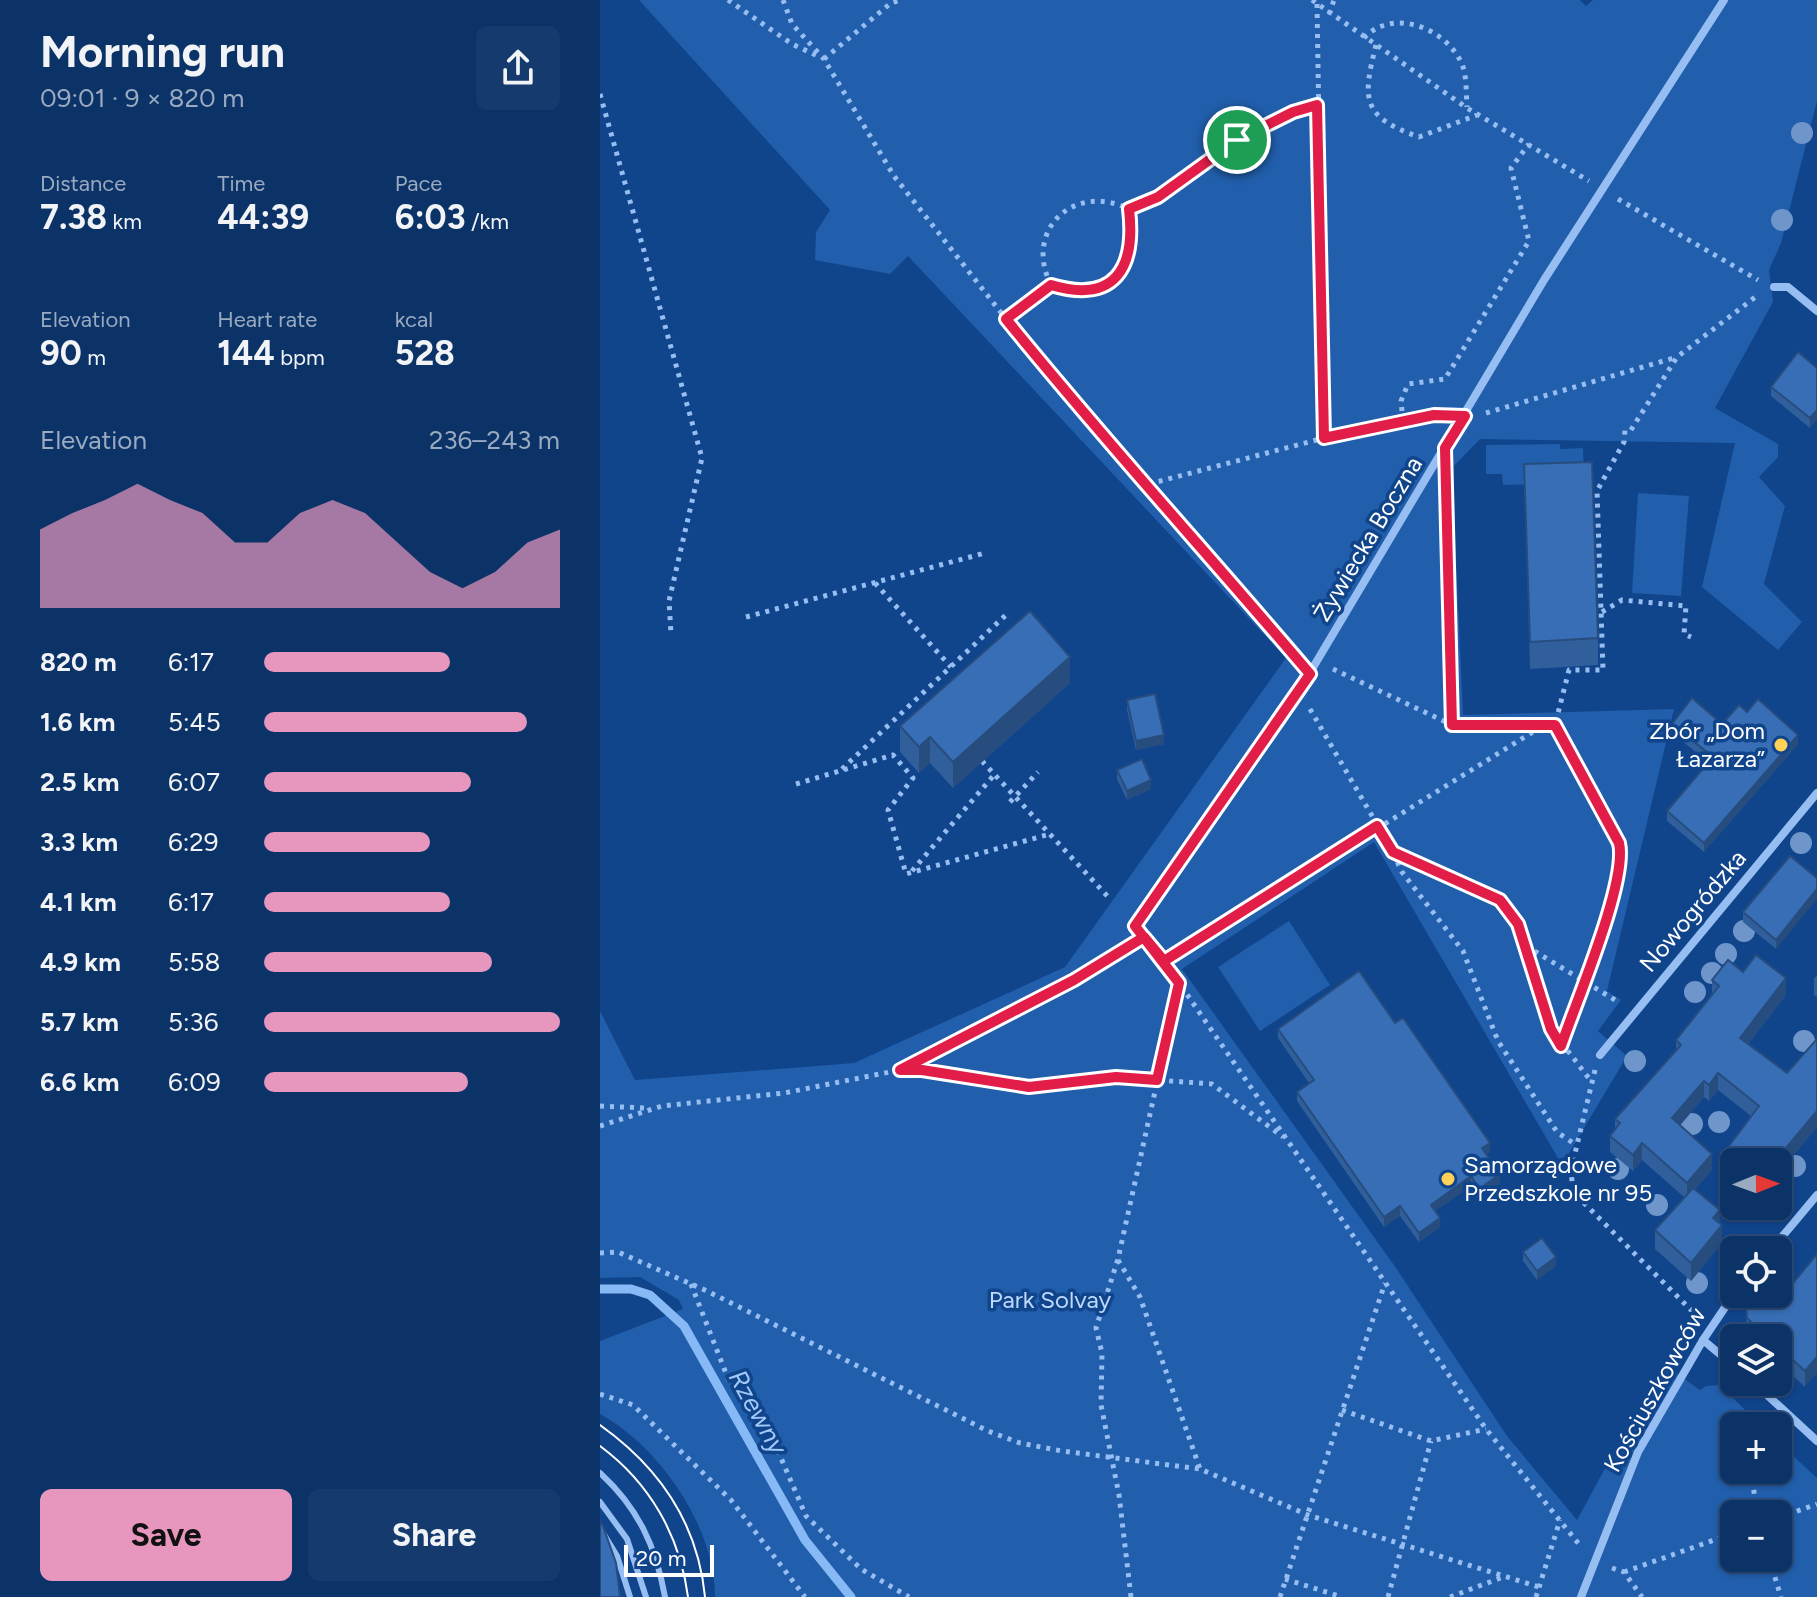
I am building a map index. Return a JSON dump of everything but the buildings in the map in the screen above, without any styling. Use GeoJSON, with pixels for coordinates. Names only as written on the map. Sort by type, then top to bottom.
{"type":"FeatureCollection","features":[{"type":"Feature","properties":{"kind":"street","name":"Żywiecka Boczna"},"geometry":{"type":"LineString","coordinates":[[1135,926],[1318,662],[1601,188],[1724,0]]}},
{"type":"Feature","properties":{"kind":"street"},"geometry":{"type":"LineString","coordinates":[[1774,287],[1788,287],[1817,311]]}},
{"type":"Feature","properties":{"kind":"street","name":"Nowogródzka"},"geometry":{"type":"LineString","coordinates":[[1600,1055],[1817,793]]}},
{"type":"Feature","properties":{"kind":"street"},"geometry":{"type":"LineString","coordinates":[[1783,1236],[1817,1195]]}},
{"type":"Feature","properties":{"kind":"street","name":"Kościuszkowców"},"geometry":{"type":"LineString","coordinates":[[1581,1597],[1638,1452],[1725,1308]]}},
{"type":"Feature","properties":{"kind":"street"},"geometry":{"type":"LineString","coordinates":[[1703,1340],[1720,1354]]}},
{"type":"Feature","properties":{"kind":"street"},"geometry":{"type":"LineString","coordinates":[[1768,1396],[1817,1441]]}},
{"type":"Feature","properties":{"kind":"lane"},"geometry":{"type":"LineString","coordinates":[[600,1473],[630,1504],[643,1524],[656,1558],[665,1597]]}},
{"type":"Feature","properties":{"kind":"lane"},"geometry":{"type":"LineString","coordinates":[[600,1502],[627,1539],[646,1597]]}},
{"type":"Feature","properties":{"kind":"lane"},"geometry":{"type":"LineString","coordinates":[[600,1528],[617,1556],[630,1597]]}},
{"type":"Feature","properties":{"kind":"path"},"geometry":{"type":"LineString","coordinates":[[728,0],[792,44],[824,59]]}},
{"type":"Feature","properties":{"kind":"path"},"geometry":{"type":"LineString","coordinates":[[783,0],[792,24],[824,59],[894,176],[1080,410],[1149,484],[1310,674]]}},
{"type":"Feature","properties":{"kind":"path"},"geometry":{"type":"LineString","coordinates":[[824,59],[891,3],[901,0]]}},
{"type":"Feature","properties":{"kind":"path"},"geometry":{"type":"LineString","coordinates":[[1329,14],[1334,0]]}},
{"type":"Feature","properties":{"kind":"path"},"geometry":{"type":"LineString","coordinates":[[1314,2],[1478,115],[1764,284],[1758,296],[1677,357],[1628,430],[1597,491],[1603,670],[1569,670],[1555,725],[1619,843],[1623,857],[1609,911],[1561,1046]]}},
{"type":"Feature","properties":{"kind":"path"},"geometry":{"type":"LineString","coordinates":[[1314,2],[1324,438]]}},
{"type":"Feature","properties":{"kind":"path"},"geometry":{"type":"LineString","coordinates":[[1364,38],[1374,27],[1392,21],[1433,32],[1462,64],[1467,108]]}},
{"type":"Feature","properties":{"kind":"path"},"geometry":{"type":"LineString","coordinates":[[1376,45],[1366,82],[1368,105],[1380,120],[1419,137],[1478,115]]}},
{"type":"Feature","properties":{"kind":"path"},"geometry":{"type":"LineString","coordinates":[[600,94],[702,458],[669,601],[671,634]]}},
{"type":"Feature","properties":{"kind":"path"},"geometry":{"type":"LineString","coordinates":[[1129,209],[1130,247],[1122,271],[1102,289],[1072,291],[1051,285],[1044,271],[1042,248],[1051,226],[1062,213],[1091,199],[1109,199],[1129,209],[1158,197],[1237,140],[1293,112],[1317,105]]}},
{"type":"Feature","properties":{"kind":"path"},"geometry":{"type":"LineString","coordinates":[[1403,422],[1401,401],[1408,384],[1445,379],[1529,241],[1511,168],[1529,144]]}},
{"type":"Feature","properties":{"kind":"path"},"geometry":{"type":"LineString","coordinates":[[1006,319],[1051,285]]}},
{"type":"Feature","properties":{"kind":"path"},"geometry":{"type":"LineString","coordinates":[[1149,484],[1324,438],[1434,415],[1465,416],[1677,357]]}},
{"type":"Feature","properties":{"kind":"path"},"geometry":{"type":"LineString","coordinates":[[1445,448],[1452,725]]}},
{"type":"Feature","properties":{"kind":"path"},"geometry":{"type":"LineString","coordinates":[[746,617],[985,553]]}},
{"type":"Feature","properties":{"kind":"path"},"geometry":{"type":"LineString","coordinates":[[875,583],[951,667]]}},
{"type":"Feature","properties":{"kind":"path"},"geometry":{"type":"LineString","coordinates":[[1602,612],[1622,600],[1686,606],[1684,634],[1691,637]]}},
{"type":"Feature","properties":{"kind":"path"},"geometry":{"type":"LineString","coordinates":[[841,770],[1009,612]]}},
{"type":"Feature","properties":{"kind":"path"},"geometry":{"type":"LineString","coordinates":[[1318,662],[1452,725],[1555,725]]}},
{"type":"Feature","properties":{"kind":"path"},"geometry":{"type":"LineString","coordinates":[[1299,691],[1402,872],[1463,951],[1498,1041],[1557,1132],[1576,1145]]}},
{"type":"Feature","properties":{"kind":"path"},"geometry":{"type":"LineString","coordinates":[[1164,961],[1544,725]]}},
{"type":"Feature","properties":{"kind":"path"},"geometry":{"type":"LineString","coordinates":[[796,784],[893,755],[913,778],[888,810],[906,874],[1050,834]]}},
{"type":"Feature","properties":{"kind":"path"},"geometry":{"type":"LineString","coordinates":[[982,761],[1012,800],[1050,834],[1111,900]]}},
{"type":"Feature","properties":{"kind":"path"},"geometry":{"type":"LineString","coordinates":[[1012,800],[1038,772]]}},
{"type":"Feature","properties":{"kind":"path"},"geometry":{"type":"LineString","coordinates":[[911,872],[994,775]]}},
{"type":"Feature","properties":{"kind":"path"},"geometry":{"type":"LineString","coordinates":[[1393,852],[1500,900],[1518,924],[1551,1029],[1561,1046],[1591,1081]]}},
{"type":"Feature","properties":{"kind":"path"},"geometry":{"type":"LineString","coordinates":[[900,1070],[1074,980],[1144,937],[1164,961],[1486,1429],[1578,1544]]}},
{"type":"Feature","properties":{"kind":"path"},"geometry":{"type":"LineString","coordinates":[[1525,945],[1609,997]]}},
{"type":"Feature","properties":{"kind":"path"},"geometry":{"type":"LineString","coordinates":[[1131,1597],[1112,1458],[1101,1405],[1102,1353],[1096,1328],[1118,1259],[1179,983]]}},
{"type":"Feature","properties":{"kind":"path"},"geometry":{"type":"LineString","coordinates":[[1600,1055],[1571,1170],[1573,1192],[1699,1318]]}},
{"type":"Feature","properties":{"kind":"path"},"geometry":{"type":"LineString","coordinates":[[600,1106],[649,1109],[784,1093],[900,1070],[922,1070],[1029,1087],[1116,1077],[1212,1084],[1288,1141]]}},
{"type":"Feature","properties":{"kind":"path"},"geometry":{"type":"LineString","coordinates":[[600,1126],[649,1109]]}},
{"type":"Feature","properties":{"kind":"path"},"geometry":{"type":"LineString","coordinates":[[600,1253],[618,1252],[691,1283],[988,1431],[1020,1443],[1200,1469],[1308,1515],[1539,1587]]}},
{"type":"Feature","properties":{"kind":"path"},"geometry":{"type":"LineString","coordinates":[[1118,1259],[1140,1297],[1200,1469]]}},
{"type":"Feature","properties":{"kind":"path"},"geometry":{"type":"LineString","coordinates":[[1280,1597],[1385,1282]]}},
{"type":"Feature","properties":{"kind":"path"},"geometry":{"type":"LineString","coordinates":[[691,1283],[729,1381],[765,1421],[806,1516],[861,1569],[909,1597]]}},
{"type":"Feature","properties":{"kind":"path"},"geometry":{"type":"LineString","coordinates":[[600,1394],[633,1405],[731,1500],[805,1597]]}},
{"type":"Feature","properties":{"kind":"path"},"geometry":{"type":"LineString","coordinates":[[1342,1410],[1431,1441],[1486,1429]]}},
{"type":"Feature","properties":{"kind":"path"},"geometry":{"type":"LineString","coordinates":[[1388,1597],[1431,1441]]}},
{"type":"Feature","properties":{"kind":"path"},"geometry":{"type":"LineString","coordinates":[[1792,1513],[1817,1504]]}},
{"type":"Feature","properties":{"kind":"path"},"geometry":{"type":"LineString","coordinates":[[1536,1597],[1560,1519]]}},
{"type":"Feature","properties":{"kind":"path"},"geometry":{"type":"LineString","coordinates":[[1642,1597],[1624,1572],[1720,1538]]}},
{"type":"Feature","properties":{"kind":"path"},"geometry":{"type":"LineString","coordinates":[[1773,1572],[1781,1597]]}},
{"type":"Feature","properties":{"kind":"path"},"geometry":{"type":"LineString","coordinates":[[1450,1597],[1504,1577]]}},
{"type":"Feature","properties":{"kind":"path"},"geometry":{"type":"LineString","coordinates":[[1285,1579],[1342,1597]]}},
{"type":"Feature","properties":{"kind":"green space","name":"Park Solvay"},"geometry":{"type":"Polygon","coordinates":[[[639,0],[1580,0],[1586,6],[1593,0],[1817,0],[1817,101],[1781,243],[1769,270],[1773,302],[1715,408],[1778,444],[1778,457],[1759,477],[1785,506],[1764,584],[1802,622],[1778,650],[1702,587],[1735,443],[1480,439],[1452,468],[1463,715],[1674,709],[1607,991],[1621,1000],[1598,1031],[1627,1056],[1562,1165],[1374,842],[1182,969],[1394,1265],[1507,1436],[1577,1520],[1662,1363],[1700,1390],[1706,1386],[1720,1385],[1720,1396],[1731,1396],[1747,1412],[1720,1412],[1720,1484],[1792,1484],[1792,1455],[1817,1478],[1817,1597],[715,1597],[713,1570],[705,1544],[680,1492],[643,1447],[600,1414],[600,1341],[683,1309],[679,1300],[640,1277],[600,1278],[600,1011],[635,1080],[854,1063],[1065,967],[1286,658],[908,256],[890,274],[815,260],[816,232],[830,210],[639,0]]]}},
{"type":"Feature","properties":{"kind":"green space"},"geometry":{"type":"Polygon","coordinates":[[[1560,444],[1560,449],[1583,448],[1584,475],[1562,484],[1503,485],[1502,474],[1486,474],[1486,445],[1560,444]]]}},
{"type":"Feature","properties":{"kind":"green space"},"geometry":{"type":"Polygon","coordinates":[[[1638,493],[1689,496],[1681,596],[1632,593],[1638,493]]]}},
{"type":"Feature","properties":{"kind":"green space"},"geometry":{"type":"Polygon","coordinates":[[[1289,921],[1330,985],[1260,1031],[1218,967],[1289,921]]]}},
{"type":"Feature","properties":{"kind":"waterway","name":"Rzewny"},"geometry":{"type":"LineString","coordinates":[[600,1289],[631,1289],[650,1295],[684,1326],[805,1540],[851,1597]]}},
{"type":"Feature","properties":{"kind":"tram line"},"geometry":{"type":"LineString","coordinates":[[600,1425],[640,1459],[672,1499],[694,1545],[705,1597]]}},
{"type":"Feature","properties":{"kind":"tram line"},"geometry":{"type":"LineString","coordinates":[[600,1446],[634,1477],[660,1512],[678,1553],[688,1597]]}},
{"type":"Feature","properties":{"kind":"place","name":"Zbór „Dom Łazarza”"},"geometry":{"type":"Point","coordinates":[1781,745]}},
{"type":"Feature","properties":{"kind":"place","name":"Samorządowe Przedszkole nr 95"},"geometry":{"type":"Point","coordinates":[1448,1179]}},
{"type":"Feature","properties":{"kind":"route"},"geometry":{"type":"LineString","coordinates":[[1237,140],[1158,197],[1129,209],[1130,247],[1122,271],[1102,289],[1072,291],[1051,285],[1006,319],[1080,410],[1149,484],[1310,674],[1135,926],[1164,961],[1179,983],[1157,1080],[1116,1077],[1029,1087],[922,1070],[900,1070],[1074,980],[1144,937],[1164,961],[1377,826],[1393,852],[1500,900],[1518,924],[1551,1029],[1561,1046],[1609,911],[1623,857],[1619,843],[1555,725],[1452,725],[1445,448],[1465,416],[1434,415],[1324,438],[1317,105],[1293,112],[1237,140]]}}]}
